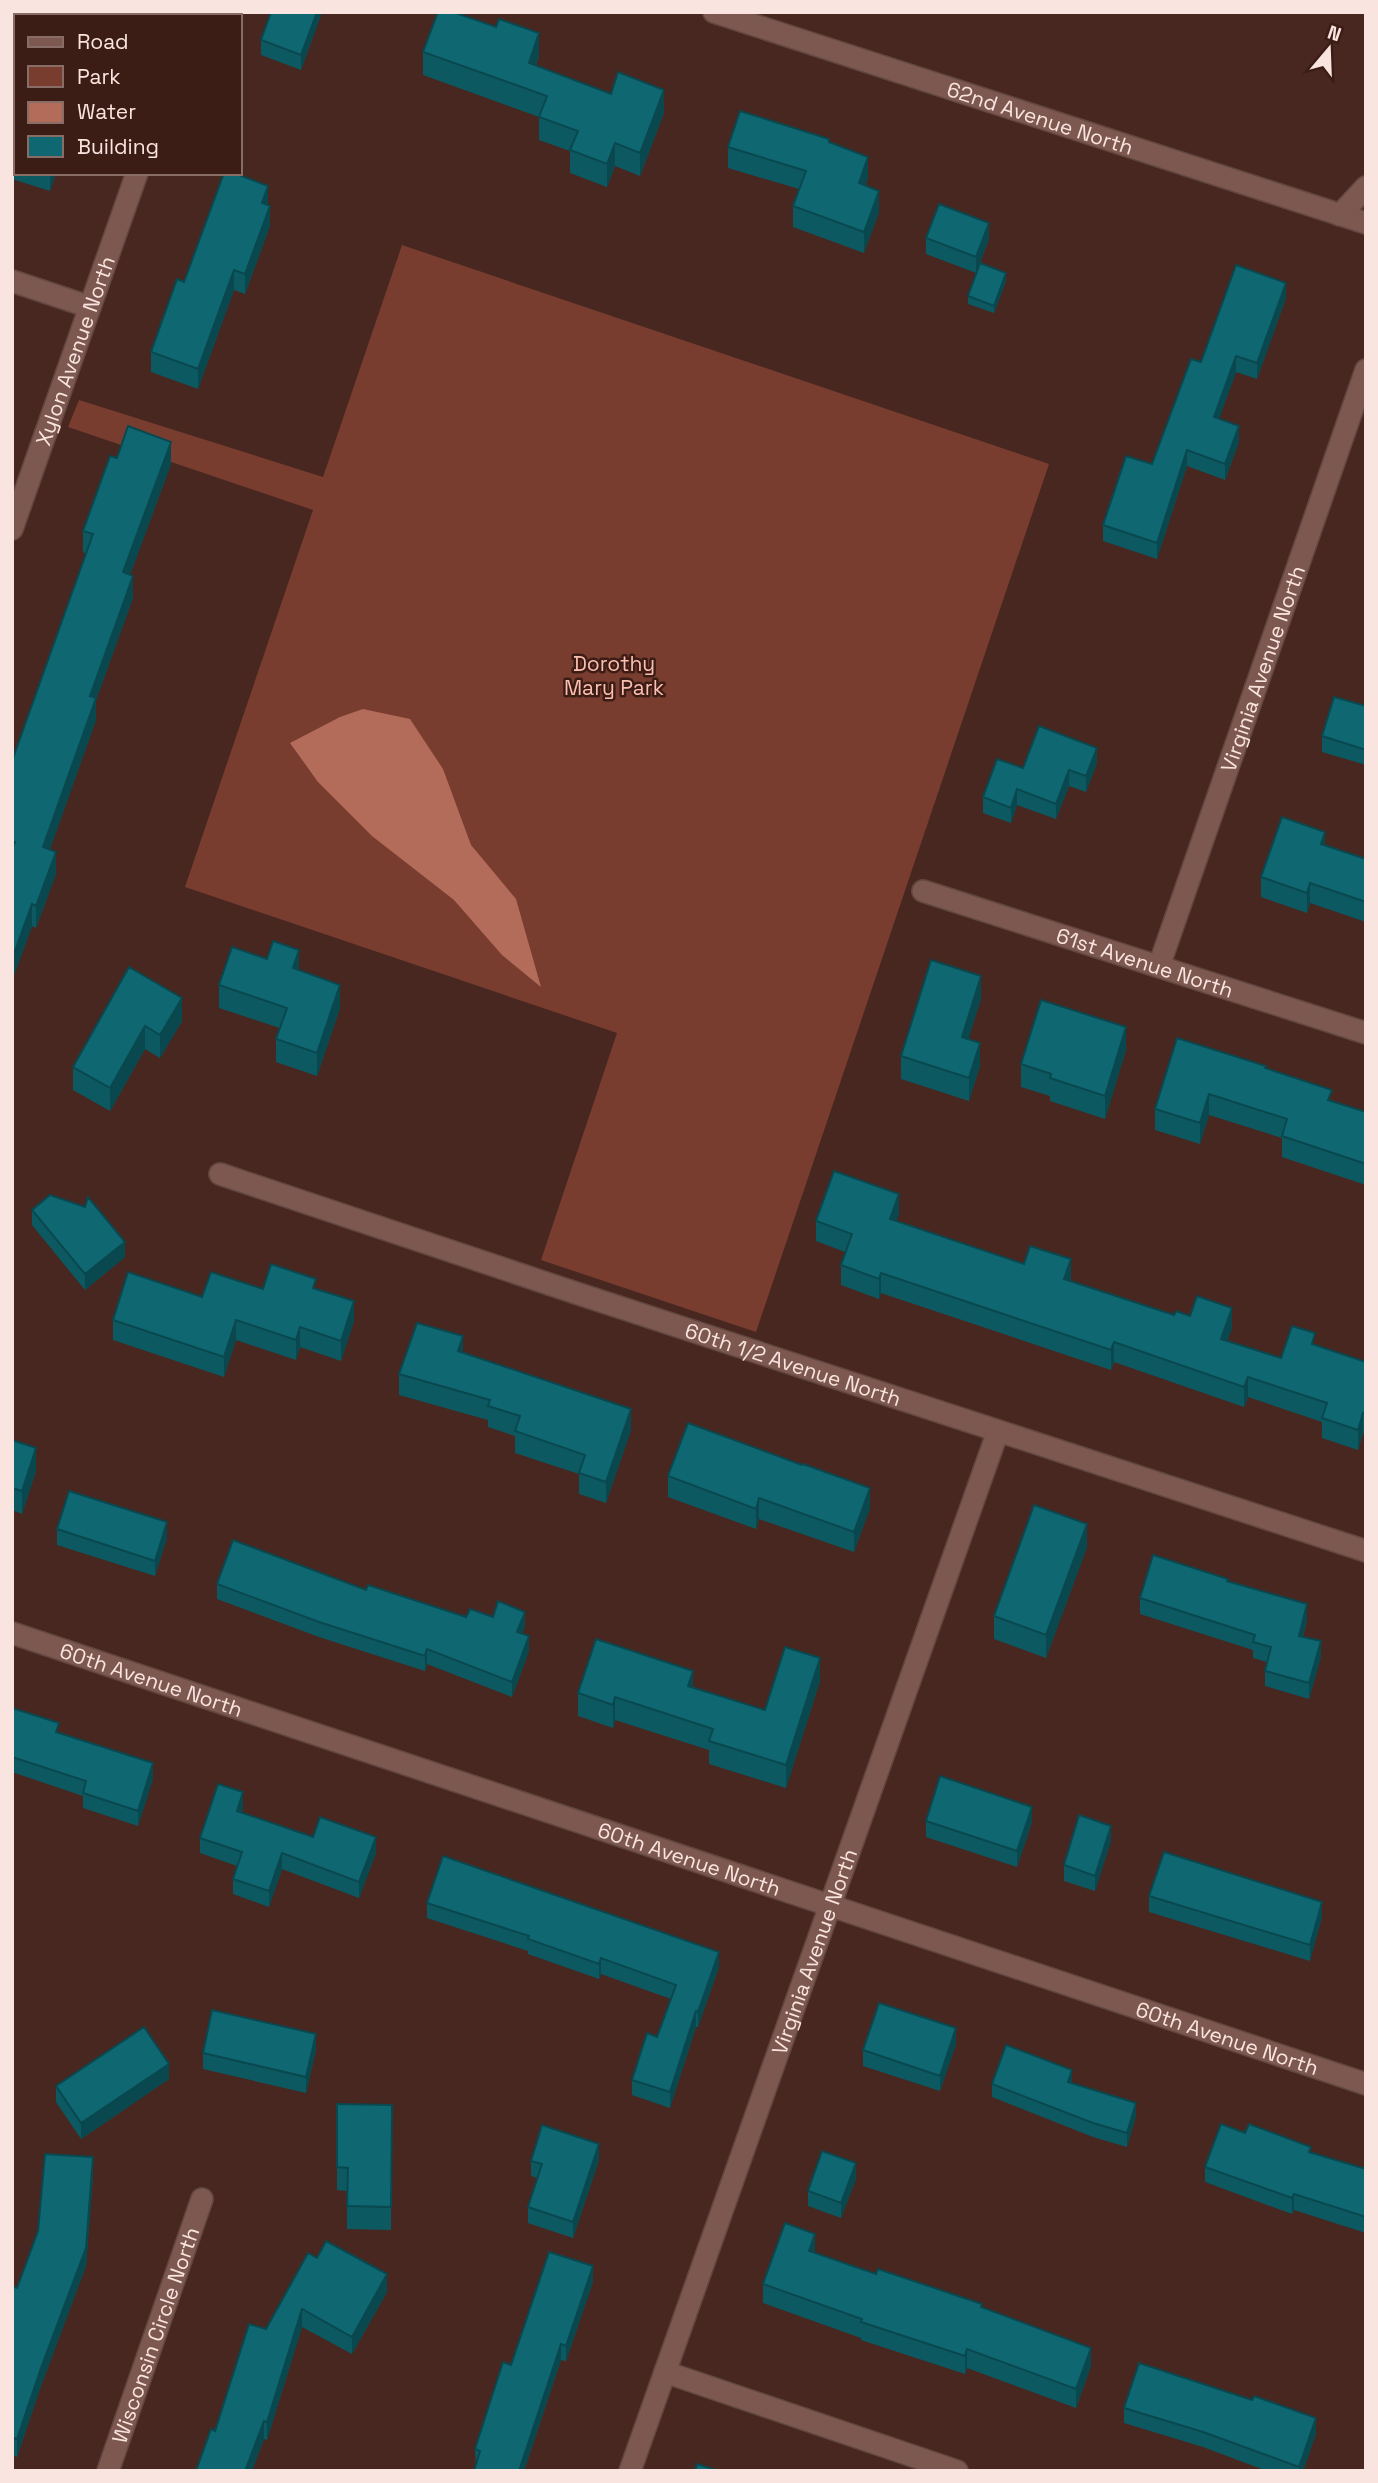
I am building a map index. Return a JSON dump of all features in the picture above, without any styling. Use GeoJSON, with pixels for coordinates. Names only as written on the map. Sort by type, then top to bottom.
{"type":"FeatureCollection","features":[{"type":"Feature","properties":{"kind":"street","name":"62nd Avenue North"},"geometry":{"type":"LineString","coordinates":[[714,12],[1366,223]]}},
{"type":"Feature","properties":{"kind":"street","name":"Xylon Avenue North"},"geometry":{"type":"LineString","coordinates":[[12,529],[136,175]]}},
{"type":"Feature","properties":{"kind":"street"},"geometry":{"type":"LineString","coordinates":[[1340,215],[1366,187]]}},
{"type":"Feature","properties":{"kind":"street"},"geometry":{"type":"LineString","coordinates":[[12,281],[90,307]]}},
{"type":"Feature","properties":{"kind":"street","name":"Virginia Avenue North"},"geometry":{"type":"LineString","coordinates":[[1159,966],[1366,370]]}},
{"type":"Feature","properties":{"kind":"street","name":"61st Avenue North"},"geometry":{"type":"LineString","coordinates":[[923,891],[1366,1033]]}},
{"type":"Feature","properties":{"kind":"street","name":"60th 1/2 Avenue North"},"geometry":{"type":"LineString","coordinates":[[220,1174],[1366,1551]]}},
{"type":"Feature","properties":{"kind":"street","name":"Virginia Avenue North"},"geometry":{"type":"LineString","coordinates":[[630,2471],[998,1431]]}},
{"type":"Feature","properties":{"kind":"street","name":"60th Avenue North"},"geometry":{"type":"LineString","coordinates":[[12,1633],[1366,2084]]}},
{"type":"Feature","properties":{"kind":"street","name":"Wisconsin Circle North"},"geometry":{"type":"LineString","coordinates":[[108,2471],[202,2199]]}},
{"type":"Feature","properties":{"kind":"street"},"geometry":{"type":"LineString","coordinates":[[664,2372],[957,2471]]}},
{"type":"Feature","properties":{"kind":"green space","name":"Dorothy Mary Park"},"geometry":{"type":"Polygon","coordinates":[[[402,245],[1049,464],[756,1332],[541,1260],[617,1033],[185,887],[313,510],[68,427],[79,400],[323,477],[402,245]]]}},
{"type":"Feature","properties":{"kind":"water"},"geometry":{"type":"Polygon","coordinates":[[[363,709],[410,719],[443,769],[471,845],[516,899],[541,987],[502,955],[454,900],[372,836],[318,782],[290,743],[340,717],[363,709]]]}},
{"type":"Feature","properties":{"kind":"building"},"geometry":{"type":"Polygon","coordinates":[[[271,12],[317,12],[301,55],[261,40],[271,12]]]}},
{"type":"Feature","properties":{"kind":"building"},"geometry":{"type":"Polygon","coordinates":[[[438,12],[453,12],[496,27],[499,19],[539,33],[529,63],[611,94],[618,72],[664,90],[640,153],[615,143],[607,164],[570,150],[578,131],[539,117],[547,96],[423,52],[438,12]]]}},
{"type":"Feature","properties":{"kind":"building"},"geometry":{"type":"Polygon","coordinates":[[[12,97],[14,158],[12,158],[12,97]]]}},
{"type":"Feature","properties":{"kind":"building"},"geometry":{"type":"Polygon","coordinates":[[[740,111],[829,139],[829,142],[868,157],[859,183],[879,191],[864,232],[793,206],[806,171],[728,147],[740,111]]]}},
{"type":"Feature","properties":{"kind":"building"},"geometry":{"type":"Polygon","coordinates":[[[223,175],[239,175],[268,186],[262,203],[270,206],[245,274],[234,270],[198,369],[151,352],[177,279],[184,282],[223,175]]]}},
{"type":"Feature","properties":{"kind":"building"},"geometry":{"type":"Polygon","coordinates":[[[939,204],[989,223],[976,257],[926,238],[939,204]]]}},
{"type":"Feature","properties":{"kind":"building"},"geometry":{"type":"Polygon","coordinates":[[[980,263],[1006,273],[994,306],[968,296],[980,263]]]}},
{"type":"Feature","properties":{"kind":"building"},"geometry":{"type":"Polygon","coordinates":[[[1236,265],[1286,283],[1257,363],[1236,356],[1214,417],[1239,426],[1225,464],[1187,450],[1157,543],[1103,525],[1126,456],[1152,464],[1191,359],[1201,362],[1236,265]]]}},
{"type":"Feature","properties":{"kind":"building"},"geometry":{"type":"Polygon","coordinates":[[[128,426],[171,442],[123,572],[133,576],[90,696],[96,698],[43,847],[56,852],[36,906],[32,904],[12,959],[12,848],[15,842],[12,841],[12,761],[93,534],[83,531],[110,456],[117,458],[128,426]]]}},
{"type":"Feature","properties":{"kind":"building"},"geometry":{"type":"Polygon","coordinates":[[[1334,697],[1366,706],[1366,750],[1322,736],[1334,697]]]}},
{"type":"Feature","properties":{"kind":"building"},"geometry":{"type":"Polygon","coordinates":[[[1039,726],[1097,748],[1086,776],[1069,770],[1056,804],[1017,789],[1011,808],[983,797],[997,759],[1023,768],[1039,726]]]}},
{"type":"Feature","properties":{"kind":"building"},"geometry":{"type":"Polygon","coordinates":[[[1282,817],[1325,832],[1321,844],[1366,859],[1366,902],[1310,883],[1307,893],[1261,877],[1282,817]]]}},
{"type":"Feature","properties":{"kind":"building"},"geometry":{"type":"Polygon","coordinates":[[[273,941],[299,950],[293,968],[340,985],[317,1053],[276,1039],[287,1008],[219,985],[232,947],[267,959],[273,941]]]}},
{"type":"Feature","properties":{"kind":"building"},"geometry":{"type":"Polygon","coordinates":[[[931,960],[981,976],[962,1037],[980,1043],[969,1078],[901,1056],[931,960]]]}},
{"type":"Feature","properties":{"kind":"building"},"geometry":{"type":"Polygon","coordinates":[[[129,967],[182,998],[160,1035],[145,1026],[110,1088],[73,1067],[129,967]]]}},
{"type":"Feature","properties":{"kind":"building"},"geometry":{"type":"Polygon","coordinates":[[[1041,1000],[1126,1027],[1105,1096],[1050,1078],[1051,1074],[1021,1064],[1041,1000]]]}},
{"type":"Feature","properties":{"kind":"building"},"geometry":{"type":"Polygon","coordinates":[[[1177,1038],[1332,1090],[1328,1100],[1366,1112],[1366,1164],[1282,1136],[1287,1119],[1209,1094],[1200,1123],[1155,1109],[1177,1038]]]}},
{"type":"Feature","properties":{"kind":"building"},"geometry":{"type":"Polygon","coordinates":[[[834,1171],[899,1194],[890,1219],[1024,1264],[1030,1246],[1071,1259],[1064,1279],[1174,1315],[1176,1311],[1190,1316],[1197,1296],[1232,1308],[1221,1339],[1281,1358],[1292,1326],[1315,1333],[1312,1344],[1366,1362],[1366,1414],[1363,1413],[1358,1430],[1322,1418],[1327,1403],[1248,1377],[1244,1387],[1114,1342],[1111,1350],[881,1273],[879,1279],[841,1265],[852,1234],[816,1221],[834,1171]]]}},
{"type":"Feature","properties":{"kind":"building"},"geometry":{"type":"Polygon","coordinates":[[[50,1195],[85,1207],[88,1197],[125,1242],[85,1274],[32,1210],[50,1195]]]}},
{"type":"Feature","properties":{"kind":"building"},"geometry":{"type":"Polygon","coordinates":[[[271,1264],[316,1279],[313,1288],[354,1301],[341,1341],[300,1327],[296,1340],[236,1320],[224,1357],[113,1320],[128,1272],[202,1297],[211,1272],[263,1289],[271,1264]]]}},
{"type":"Feature","properties":{"kind":"building"},"geometry":{"type":"Polygon","coordinates":[[[417,1323],[463,1336],[458,1351],[631,1409],[606,1482],[579,1473],[585,1455],[515,1431],[520,1416],[488,1406],[490,1400],[399,1374],[417,1323]]]}},
{"type":"Feature","properties":{"kind":"building"},"geometry":{"type":"Polygon","coordinates":[[[688,1423],[870,1488],[854,1532],[759,1498],[756,1509],[668,1476],[688,1423]]]}},
{"type":"Feature","properties":{"kind":"building"},"geometry":{"type":"Polygon","coordinates":[[[12,1440],[36,1448],[22,1491],[12,1488],[12,1440]]]}},
{"type":"Feature","properties":{"kind":"building"},"geometry":{"type":"Polygon","coordinates":[[[69,1491],[167,1522],[155,1561],[57,1529],[69,1491]]]}},
{"type":"Feature","properties":{"kind":"building"},"geometry":{"type":"Polygon","coordinates":[[[1034,1505],[1087,1524],[1046,1635],[994,1616],[1034,1505]]]}},
{"type":"Feature","properties":{"kind":"building"},"geometry":{"type":"Polygon","coordinates":[[[233,1540],[366,1590],[368,1585],[466,1617],[470,1609],[493,1617],[498,1601],[525,1612],[517,1632],[529,1636],[512,1682],[427,1649],[425,1656],[319,1622],[217,1584],[233,1540]]]}},
{"type":"Feature","properties":{"kind":"building"},"geometry":{"type":"Polygon","coordinates":[[[1153,1555],[1228,1579],[1227,1581],[1307,1604],[1299,1636],[1321,1641],[1309,1683],[1265,1671],[1271,1647],[1253,1642],[1255,1635],[1140,1598],[1153,1555]]]}},
{"type":"Feature","properties":{"kind":"building"},"geometry":{"type":"Polygon","coordinates":[[[596,1639],[693,1671],[688,1686],[765,1710],[785,1647],[820,1658],[786,1765],[709,1741],[713,1729],[615,1697],[613,1705],[578,1693],[596,1639]]]}},
{"type":"Feature","properties":{"kind":"building"},"geometry":{"type":"Polygon","coordinates":[[[12,1708],[59,1723],[56,1732],[153,1763],[138,1811],[83,1793],[86,1781],[12,1757],[12,1708]]]}},
{"type":"Feature","properties":{"kind":"building"},"geometry":{"type":"Polygon","coordinates":[[[940,1776],[1032,1807],[1017,1851],[926,1821],[940,1776]]]}},
{"type":"Feature","properties":{"kind":"building"},"geometry":{"type":"Polygon","coordinates":[[[218,1784],[243,1792],[237,1811],[313,1837],[320,1817],[376,1837],[359,1882],[282,1853],[269,1891],[233,1879],[242,1852],[200,1838],[218,1784]]]}},
{"type":"Feature","properties":{"kind":"building"},"geometry":{"type":"Polygon","coordinates":[[[1079,1815],[1111,1826],[1095,1876],[1064,1865],[1079,1815]]]}},
{"type":"Feature","properties":{"kind":"building"},"geometry":{"type":"Polygon","coordinates":[[[1164,1852],[1322,1902],[1310,1945],[1149,1896],[1164,1852]]]}},
{"type":"Feature","properties":{"kind":"building"},"geometry":{"type":"Polygon","coordinates":[[[443,1856],[719,1952],[698,2012],[696,2011],[670,2092],[632,2080],[647,2033],[657,2037],[676,1985],[601,1958],[599,1964],[528,1939],[529,1936],[427,1903],[443,1856]]]}},
{"type":"Feature","properties":{"kind":"building"},"geometry":{"type":"Polygon","coordinates":[[[879,2003],[956,2028],[940,2076],[863,2050],[879,2003]]]}},
{"type":"Feature","properties":{"kind":"building"},"geometry":{"type":"Polygon","coordinates":[[[212,2010],[316,2034],[306,2077],[203,2053],[212,2010]]]}},
{"type":"Feature","properties":{"kind":"building"},"geometry":{"type":"Polygon","coordinates":[[[144,2027],[169,2064],[81,2123],[56,2086],[144,2027]]]}},
{"type":"Feature","properties":{"kind":"building"},"geometry":{"type":"Polygon","coordinates":[[[1006,2045],[1072,2070],[1068,2082],[1136,2103],[1127,2133],[1093,2123],[992,2084],[1006,2045]]]}},
{"type":"Feature","properties":{"kind":"building"},"geometry":{"type":"Polygon","coordinates":[[[337,2104],[392,2105],[391,2207],[347,2206],[348,2168],[337,2167],[337,2104]]]}},
{"type":"Feature","properties":{"kind":"building"},"geometry":{"type":"Polygon","coordinates":[[[1221,2124],[1245,2133],[1249,2124],[1311,2147],[1309,2152],[1366,2169],[1366,2217],[1294,2194],[1292,2198],[1205,2167],[1221,2124]]]}},
{"type":"Feature","properties":{"kind":"building"},"geometry":{"type":"Polygon","coordinates":[[[542,2125],[599,2144],[573,2222],[528,2207],[542,2164],[531,2161],[542,2125]]]}},
{"type":"Feature","properties":{"kind":"building"},"geometry":{"type":"Polygon","coordinates":[[[822,2151],[856,2163],[841,2203],[808,2191],[822,2151]]]}},
{"type":"Feature","properties":{"kind":"building"},"geometry":{"type":"Polygon","coordinates":[[[45,2154],[93,2157],[86,2248],[17,2439],[14,2438],[12,2444],[12,2286],[17,2288],[38,2231],[45,2154]]]}},
{"type":"Feature","properties":{"kind":"building"},"geometry":{"type":"Polygon","coordinates":[[[785,2223],[815,2234],[809,2251],[876,2274],[878,2269],[982,2304],[981,2307],[1091,2348],[1076,2389],[967,2349],[965,2356],[861,2322],[862,2319],[763,2284],[785,2223]]]}},
{"type":"Feature","properties":{"kind":"building"},"geometry":{"type":"Polygon","coordinates":[[[326,2241],[387,2274],[352,2337],[302,2309],[267,2422],[264,2421],[245,2471],[196,2471],[211,2429],[215,2431],[249,2324],[266,2329],[308,2253],[317,2258],[326,2241]]]}},
{"type":"Feature","properties":{"kind":"building"},"geometry":{"type":"Polygon","coordinates":[[[549,2252],[593,2266],[566,2346],[561,2344],[519,2471],[474,2471],[480,2451],[475,2449],[503,2362],[511,2365],[549,2252]]]}},
{"type":"Feature","properties":{"kind":"building"},"geometry":{"type":"Polygon","coordinates":[[[1139,2363],[1252,2400],[1254,2396],[1316,2418],[1299,2467],[1203,2432],[1124,2408],[1139,2363]]]}},
{"type":"Feature","properties":{"kind":"building"},"geometry":{"type":"Polygon","coordinates":[[[697,2464],[719,2471],[695,2471],[697,2464]]]}}]}
